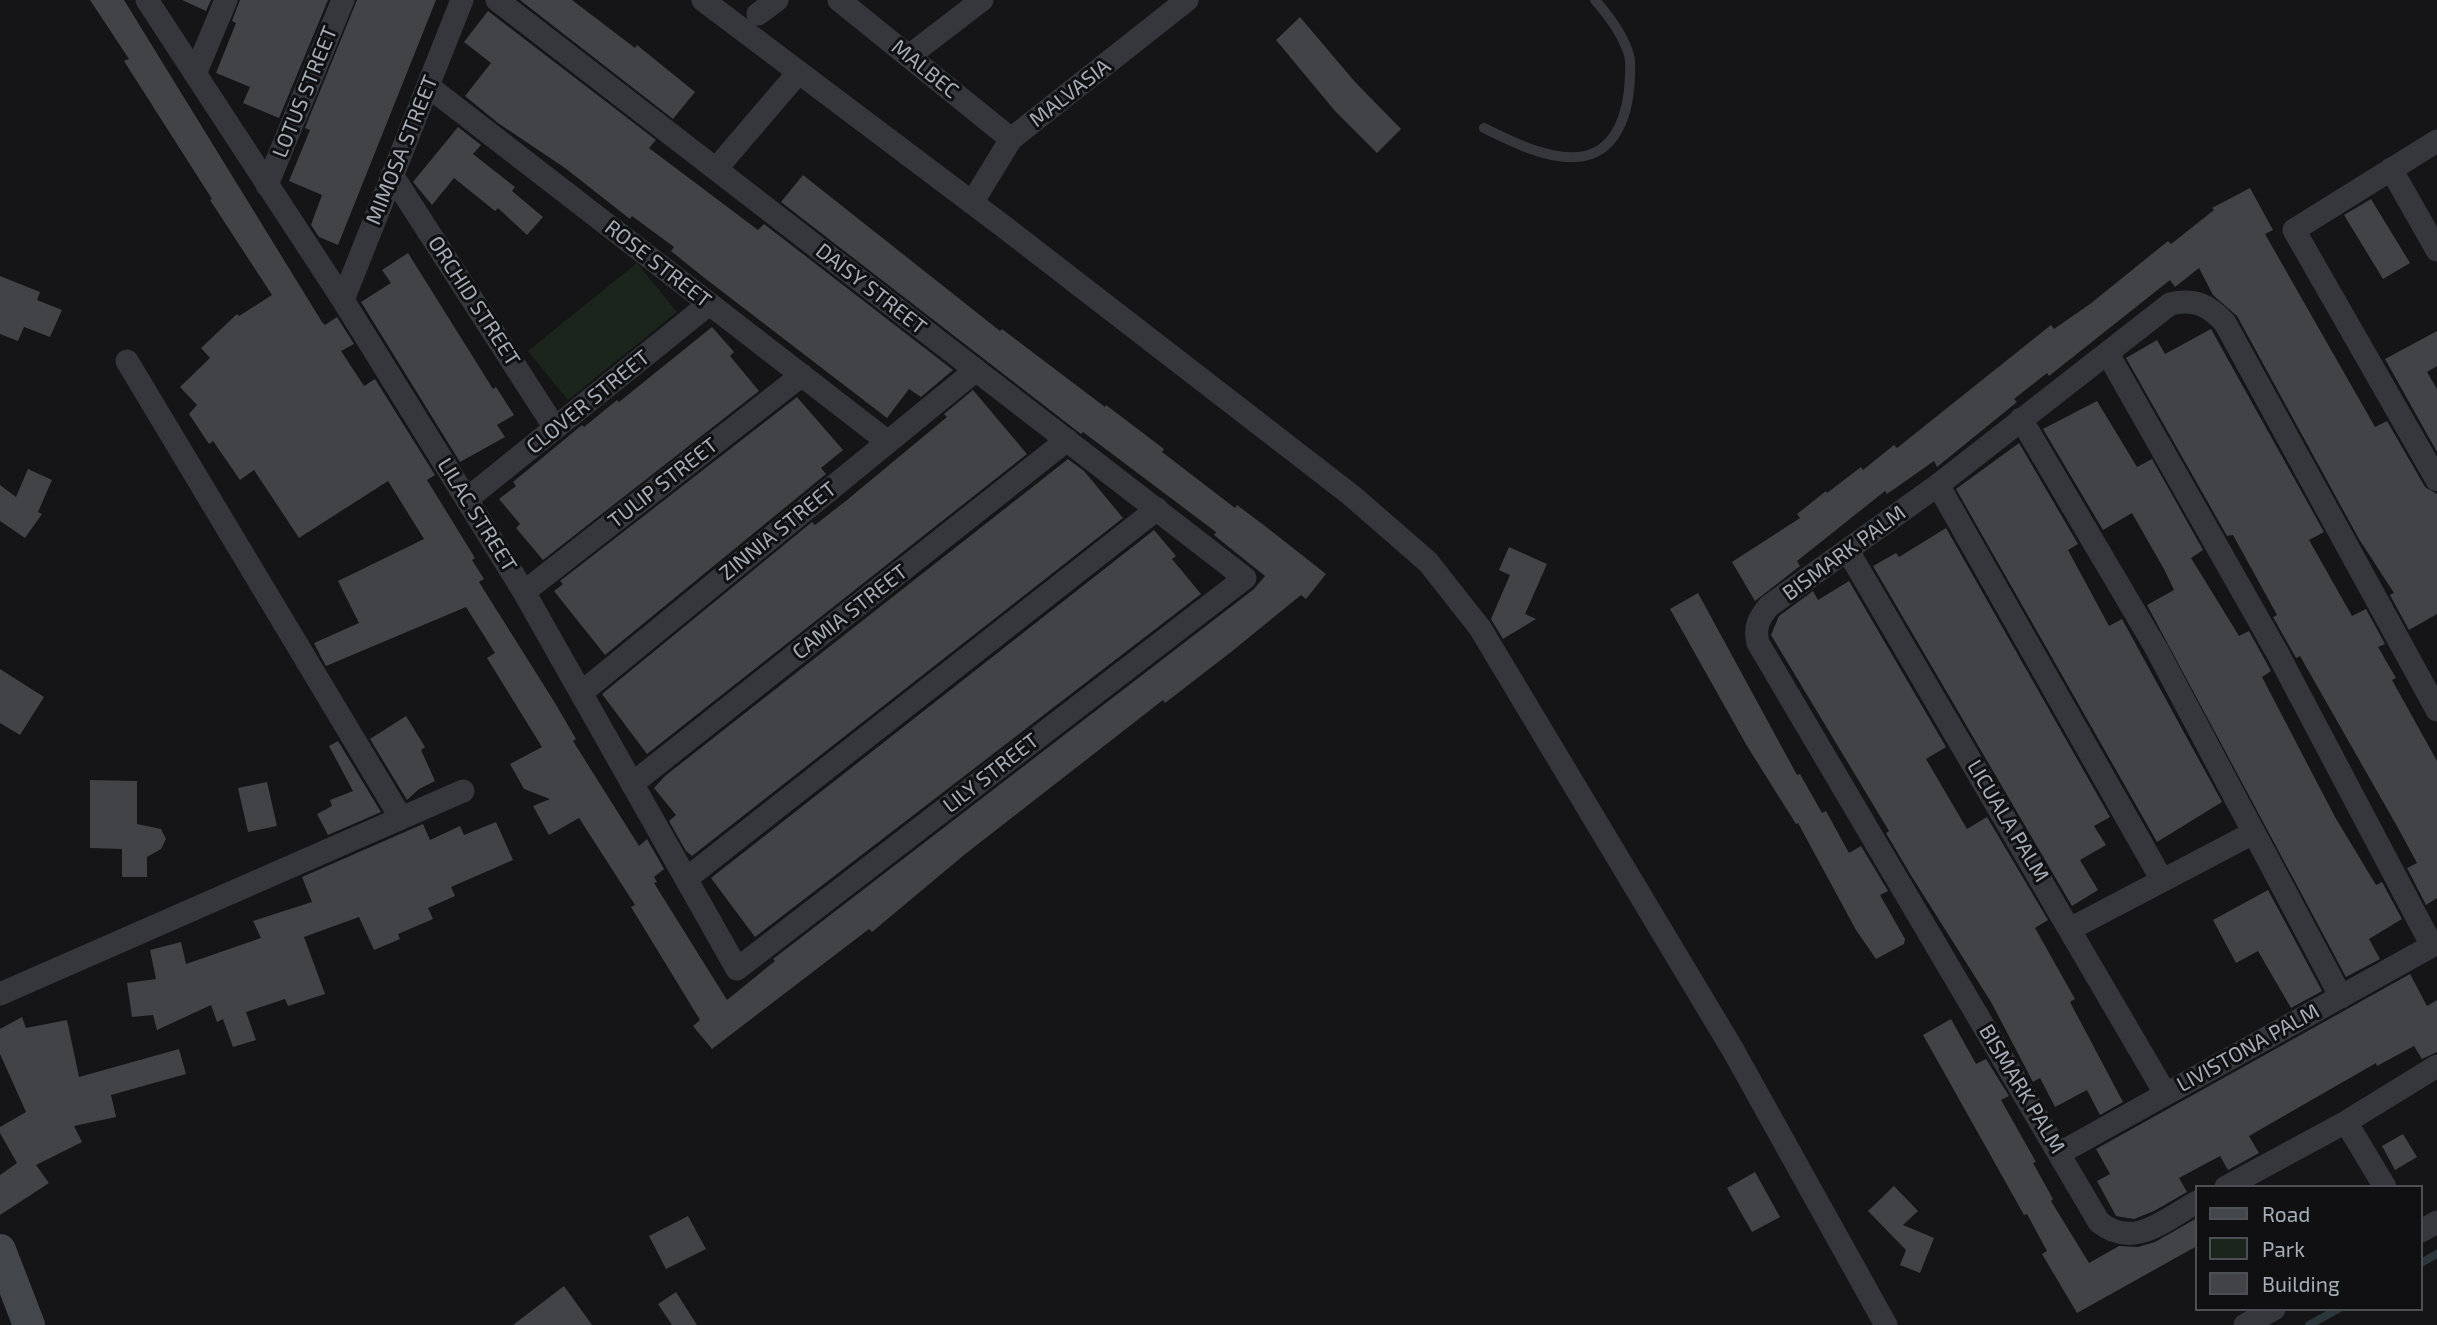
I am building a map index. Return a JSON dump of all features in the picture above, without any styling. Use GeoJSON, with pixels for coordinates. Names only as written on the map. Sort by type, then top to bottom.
{"type":"FeatureCollection","features":[{"type":"Feature","properties":{"kind":"street","name":"LILAC STREET"},"geometry":{"type":"LineString","coordinates":[[147,0],[343,300],[524,592],[737,969]]}},
{"type":"Feature","properties":{"kind":"street"},"geometry":{"type":"LineString","coordinates":[[195,74],[226,0]]}},
{"type":"Feature","properties":{"kind":"street","name":"LOTUS STREET"},"geometry":{"type":"LineString","coordinates":[[267,185],[343,0]]}},
{"type":"Feature","properties":{"kind":"street","name":"MIMOSA STREET"},"geometry":{"type":"LineString","coordinates":[[343,300],[462,0]]}},
{"type":"Feature","properties":{"kind":"street","name":"DAISY STREET"},"geometry":{"type":"LineString","coordinates":[[497,0],[1245,578]]}},
{"type":"Feature","properties":{"kind":"street"},"geometry":{"type":"LineString","coordinates":[[703,0],[1351,495],[1428,562],[1458,596],[1480,628],[1733,1050],[1886,1325]]}},
{"type":"Feature","properties":{"kind":"street"},"geometry":{"type":"LineString","coordinates":[[758,14],[777,0]]}},
{"type":"Feature","properties":{"kind":"street","name":"MALBEC"},"geometry":{"type":"LineString","coordinates":[[839,0],[1011,139]]}},
{"type":"Feature","properties":{"kind":"street"},"geometry":{"type":"LineString","coordinates":[[909,56],[982,0]]}},
{"type":"Feature","properties":{"kind":"street","name":"MALVASIA"},"geometry":{"type":"LineString","coordinates":[[972,203],[1011,139],[1187,0]]}},
{"type":"Feature","properties":{"kind":"street"},"geometry":{"type":"LineString","coordinates":[[716,169],[798,73]]}},
{"type":"Feature","properties":{"kind":"street","name":"ROSE STREET"},"geometry":{"type":"LineString","coordinates":[[428,86],[888,442]]}},
{"type":"Feature","properties":{"kind":"street"},"geometry":{"type":"LineString","coordinates":[[2437,141],[2294,230],[2437,480]]}},
{"type":"Feature","properties":{"kind":"street"},"geometry":{"type":"LineString","coordinates":[[2391,169],[2437,250]]}},
{"type":"Feature","properties":{"kind":"street","name":"ORCHID STREET"},"geometry":{"type":"LineString","coordinates":[[392,175],[555,428]]}},
{"type":"Feature","properties":{"kind":"street","name":"BISMARK PALM"},"geometry":{"type":"LineString","coordinates":[[2196,1203],[2133,1235],[2112,1232],[2099,1222],[1758,643],[1756,627],[1769,606],[1938,485],[2170,304],[2196,301],[2215,312],[2225,323],[2437,710]]}},
{"type":"Feature","properties":{"kind":"street","name":"CLOVER STREET"},"geometry":{"type":"LineString","coordinates":[[467,499],[709,304]]}},
{"type":"Feature","properties":{"kind":"street"},"geometry":{"type":"LineString","coordinates":[[2108,354],[2278,654],[2434,945]]}},
{"type":"Feature","properties":{"kind":"street"},"geometry":{"type":"LineString","coordinates":[[127,361],[401,818]]}},
{"type":"Feature","properties":{"kind":"street","name":"ZINNIA STREET"},"geometry":{"type":"LineString","coordinates":[[581,693],[976,370]]}},
{"type":"Feature","properties":{"kind":"street","name":"TULIP STREET"},"geometry":{"type":"LineString","coordinates":[[524,592],[802,375]]}},
{"type":"Feature","properties":{"kind":"street"},"geometry":{"type":"LineString","coordinates":[[2021,419],[2156,648],[2252,833],[2342,997]]}},
{"type":"Feature","properties":{"kind":"street","name":"CAMIA STREET"},"geometry":{"type":"LineString","coordinates":[[632,784],[1067,440]]}},
{"type":"Feature","properties":{"kind":"street"},"geometry":{"type":"LineString","coordinates":[[1938,485],[2162,880]]}},
{"type":"Feature","properties":{"kind":"street"},"geometry":{"type":"LineString","coordinates":[[686,879],[1157,509]]}},
{"type":"Feature","properties":{"kind":"street","name":"LICUALA PALM"},"geometry":{"type":"LineString","coordinates":[[1849,551],[2072,928],[2165,1093]]}},
{"type":"Feature","properties":{"kind":"street","name":"LILY STREET"},"geometry":{"type":"LineString","coordinates":[[737,969],[1245,578]]}},
{"type":"Feature","properties":{"kind":"street"},"geometry":{"type":"LineString","coordinates":[[0,993],[463,791]]}},
{"type":"Feature","properties":{"kind":"street"},"geometry":{"type":"LineString","coordinates":[[2072,928],[2252,833]]}},
{"type":"Feature","properties":{"kind":"street","name":"LIVISTONA PALM"},"geometry":{"type":"LineString","coordinates":[[2060,1153],[2434,945]]}},
{"type":"Feature","properties":{"kind":"street"},"geometry":{"type":"LineString","coordinates":[[2230,1185],[2346,1122],[2437,1066]]}},
{"type":"Feature","properties":{"kind":"street"},"geometry":{"type":"LineString","coordinates":[[2346,1122],[2384,1185]]}},
{"type":"Feature","properties":{"kind":"street"},"geometry":{"type":"LineString","coordinates":[[0,1250],[29,1325]]}},
{"type":"Feature","properties":{"kind":"street"},"geometry":{"type":"LineString","coordinates":[[2245,1325],[2270,1311]]}},
{"type":"Feature","properties":{"kind":"lane"},"geometry":{"type":"LineString","coordinates":[[1484,128],[1545,153],[1577,158],[1605,147],[1622,124],[1629,94],[1630,56],[1614,22],[1595,0]]}},
{"type":"Feature","properties":{"kind":"green space"},"geometry":{"type":"Polygon","coordinates":[[[637,263],[677,312],[568,400],[528,351],[637,263]]]}},
{"type":"Feature","properties":{"kind":"building"},"geometry":{"type":"Polygon","coordinates":[[[90,0],[124,0],[322,322],[325,325],[337,317],[354,344],[341,351],[364,386],[375,379],[435,475],[427,480],[475,558],[472,560],[484,579],[479,582],[555,703],[576,739],[573,741],[639,846],[647,839],[664,869],[654,877],[657,882],[654,883],[727,1000],[775,961],[773,959],[1254,589],[1265,576],[1214,535],[1216,532],[1083,432],[1081,434],[781,202],[803,175],[1000,331],[1002,329],[1105,407],[1106,405],[1164,449],[1162,452],[1235,508],[1237,505],[1326,574],[1306,599],[1301,595],[1165,703],[1163,700],[964,855],[872,932],[869,929],[712,1049],[693,1026],[700,1020],[631,907],[635,905],[579,818],[549,835],[533,806],[550,799],[524,789],[510,764],[542,747],[487,658],[495,653],[466,607],[326,666],[314,643],[359,623],[338,581],[424,539],[388,481],[299,538],[254,470],[240,480],[213,441],[209,444],[189,414],[197,405],[180,387],[210,358],[201,348],[237,314],[239,316],[272,295],[124,61],[129,59],[90,0]]]}},
{"type":"Feature","properties":{"kind":"building"},"geometry":{"type":"Polygon","coordinates":[[[182,0],[211,0],[206,11],[182,0]]]}},
{"type":"Feature","properties":{"kind":"building"},"geometry":{"type":"Polygon","coordinates":[[[240,0],[328,0],[279,118],[243,103],[250,87],[216,73],[236,23],[232,21],[240,0]]]}},
{"type":"Feature","properties":{"kind":"building"},"geometry":{"type":"Polygon","coordinates":[[[357,0],[436,0],[338,245],[319,237],[311,225],[322,195],[289,181],[310,130],[305,128],[357,0]]]}},
{"type":"Feature","properties":{"kind":"building"},"geometry":{"type":"Polygon","coordinates":[[[520,0],[572,0],[635,48],[637,45],[695,92],[673,119],[520,0]]]}},
{"type":"Feature","properties":{"kind":"building"},"geometry":{"type":"Polygon","coordinates":[[[488,11],[656,140],[649,148],[758,230],[764,224],[953,370],[921,397],[909,389],[887,418],[702,276],[671,251],[674,247],[632,216],[630,219],[565,168],[498,123],[465,96],[491,63],[464,42],[488,11]]]}},
{"type":"Feature","properties":{"kind":"building"},"geometry":{"type":"Polygon","coordinates":[[[1300,17],[1355,82],[1401,129],[1377,153],[1335,111],[1276,40],[1300,17]]]}},
{"type":"Feature","properties":{"kind":"building"},"geometry":{"type":"Polygon","coordinates":[[[458,127],[481,145],[473,154],[515,187],[512,191],[543,217],[527,235],[498,208],[495,211],[454,178],[432,205],[413,182],[458,127]]]}},
{"type":"Feature","properties":{"kind":"building"},"geometry":{"type":"Polygon","coordinates":[[[2250,188],[2273,230],[2265,234],[2375,427],[2387,421],[2425,487],[2437,494],[2437,614],[2409,630],[2390,595],[2394,593],[2359,539],[2237,316],[2213,295],[2199,268],[2175,287],[2170,280],[2049,376],[2047,373],[2014,399],[2017,402],[1937,467],[1934,461],[1887,494],[1885,491],[1797,561],[1800,566],[1755,601],[1732,562],[1800,518],[1797,514],[1826,491],[1827,493],[1861,467],[1863,470],[1894,445],[1897,448],[2051,325],[2054,329],[2090,304],[2168,241],[2171,244],[2214,210],[2212,208],[2250,188]]]}},
{"type":"Feature","properties":{"kind":"building"},"geometry":{"type":"Polygon","coordinates":[[[2371,199],[2410,263],[2383,279],[2344,215],[2371,199]]]}},
{"type":"Feature","properties":{"kind":"building"},"geometry":{"type":"Polygon","coordinates":[[[408,253],[493,389],[496,387],[514,415],[497,425],[505,437],[460,462],[361,302],[391,283],[382,270],[408,253]]]}},
{"type":"Feature","properties":{"kind":"building"},"geometry":{"type":"Polygon","coordinates":[[[0,276],[40,292],[37,300],[62,310],[50,337],[24,327],[18,341],[0,334],[0,276]]]}},
{"type":"Feature","properties":{"kind":"building"},"geometry":{"type":"Polygon","coordinates":[[[712,327],[734,352],[730,356],[759,391],[543,560],[516,528],[520,524],[499,499],[516,486],[513,482],[582,425],[584,427],[617,400],[619,402],[712,327]]]}},
{"type":"Feature","properties":{"kind":"building"},"geometry":{"type":"Polygon","coordinates":[[[2211,329],[2324,532],[2309,540],[2352,616],[2366,609],[2385,644],[2378,647],[2396,678],[2392,680],[2437,761],[2437,898],[2426,905],[2407,868],[2417,863],[2398,828],[2300,656],[2296,658],[2273,617],[2277,615],[2233,535],[2227,536],[2126,358],[2157,340],[2165,354],[2211,329]]]}},
{"type":"Feature","properties":{"kind":"building"},"geometry":{"type":"Polygon","coordinates":[[[2437,331],[2437,366],[2427,372],[2437,389],[2437,452],[2385,359],[2437,331]]]}},
{"type":"Feature","properties":{"kind":"building"},"geometry":{"type":"Polygon","coordinates":[[[973,390],[1027,454],[647,754],[602,694],[812,522],[815,525],[847,500],[947,417],[944,414],[973,390]]]}},
{"type":"Feature","properties":{"kind":"building"},"geometry":{"type":"Polygon","coordinates":[[[797,397],[843,450],[821,468],[826,474],[605,655],[554,591],[563,584],[560,581],[797,397]]]}},
{"type":"Feature","properties":{"kind":"building"},"geometry":{"type":"Polygon","coordinates":[[[2097,401],[2137,467],[2152,459],[2203,550],[2191,558],[2239,636],[2249,631],[2271,671],[2262,677],[2335,817],[2376,885],[2382,882],[2402,919],[2369,939],[2380,959],[2346,977],[2147,605],[2174,590],[2165,571],[2132,513],[2103,530],[2043,429],[2097,401]]]}},
{"type":"Feature","properties":{"kind":"building"},"geometry":{"type":"Polygon","coordinates":[[[2019,443],[2078,544],[2068,550],[2109,626],[2122,619],[2222,802],[2157,842],[1956,489],[2019,443]]]}},
{"type":"Feature","properties":{"kind":"building"},"geometry":{"type":"Polygon","coordinates":[[[1068,459],[1084,471],[1123,518],[692,856],[686,851],[669,821],[676,815],[654,788],[665,776],[1068,459]]]}},
{"type":"Feature","properties":{"kind":"building"},"geometry":{"type":"Polygon","coordinates":[[[28,469],[52,480],[38,512],[42,514],[25,538],[0,521],[0,485],[16,497],[28,469]]]}},
{"type":"Feature","properties":{"kind":"building"},"geometry":{"type":"Polygon","coordinates":[[[1946,528],[2110,817],[2094,826],[2106,845],[2080,860],[2098,890],[2072,906],[1873,566],[1896,553],[1899,557],[1946,528]]]}},
{"type":"Feature","properties":{"kind":"building"},"geometry":{"type":"Polygon","coordinates":[[[1154,530],[1176,556],[1172,559],[1201,594],[755,937],[711,878],[1154,530]]]}},
{"type":"Feature","properties":{"kind":"building"},"geometry":{"type":"Polygon","coordinates":[[[1509,547],[1547,564],[1525,614],[1536,619],[1503,639],[1491,619],[1510,575],[1499,570],[1509,547]]]}},
{"type":"Feature","properties":{"kind":"building"},"geometry":{"type":"Polygon","coordinates":[[[1849,581],[1946,747],[1926,759],[1967,829],[1987,817],[2048,920],[2035,928],[2075,999],[2070,1002],[2123,1102],[2100,1115],[2087,1090],[2055,1107],[2040,1078],[2033,1082],[1991,1002],[1912,877],[1886,833],[1889,831],[1771,635],[1779,616],[1813,591],[1818,600],[1849,581]]]}},
{"type":"Feature","properties":{"kind":"building"},"geometry":{"type":"Polygon","coordinates":[[[1698,593],[1797,775],[1800,774],[1822,813],[1826,811],[1849,853],[1861,846],[1888,891],[1880,895],[1905,939],[1904,944],[1876,959],[1856,930],[1798,823],[1796,824],[1747,746],[1670,609],[1698,593]]]}},
{"type":"Feature","properties":{"kind":"building"},"geometry":{"type":"Polygon","coordinates":[[[0,669],[44,697],[20,735],[0,723],[0,669]]]}},
{"type":"Feature","properties":{"kind":"building"},"geometry":{"type":"Polygon","coordinates":[[[406,716],[425,747],[421,750],[435,781],[419,789],[407,800],[370,739],[406,716]]]}},
{"type":"Feature","properties":{"kind":"building"},"geometry":{"type":"Polygon","coordinates":[[[338,741],[381,812],[328,835],[317,814],[332,806],[330,800],[353,791],[329,746],[338,741]]]}},
{"type":"Feature","properties":{"kind":"building"},"geometry":{"type":"Polygon","coordinates":[[[90,780],[137,781],[137,824],[161,829],[166,839],[161,849],[147,857],[147,877],[122,877],[122,849],[90,848],[90,780]]]}},
{"type":"Feature","properties":{"kind":"building"},"geometry":{"type":"Polygon","coordinates":[[[267,782],[277,826],[248,832],[238,788],[267,782]]]}},
{"type":"Feature","properties":{"kind":"building"},"geometry":{"type":"Polygon","coordinates":[[[496,822],[513,860],[451,887],[455,896],[428,908],[433,919],[398,934],[400,939],[374,950],[359,917],[304,937],[325,994],[288,1006],[285,999],[246,1012],[256,1040],[233,1047],[223,1019],[217,1022],[211,1005],[157,1030],[153,1015],[132,1017],[127,983],[156,979],[150,950],[181,942],[186,964],[261,938],[253,921],[312,902],[302,877],[423,824],[430,840],[460,826],[464,835],[496,822]]]}},
{"type":"Feature","properties":{"kind":"building"},"geometry":{"type":"Polygon","coordinates":[[[2268,890],[2322,991],[2291,1008],[2258,951],[2236,963],[2213,920],[2268,890]]]}},
{"type":"Feature","properties":{"kind":"building"},"geometry":{"type":"Polygon","coordinates":[[[2410,974],[2427,1006],[2437,1000],[2437,1052],[2422,1059],[2414,1046],[2377,1066],[2376,1063],[2249,1136],[2259,1153],[2228,1170],[2220,1156],[2179,1178],[2187,1192],[2134,1219],[2116,1216],[2097,1181],[2110,1174],[2096,1149],[2410,974]]]}},
{"type":"Feature","properties":{"kind":"building"},"geometry":{"type":"Polygon","coordinates":[[[22,1017],[26,1028],[67,1020],[79,1077],[179,1049],[186,1074],[111,1095],[116,1117],[74,1126],[82,1142],[36,1165],[49,1183],[0,1215],[0,1175],[17,1163],[0,1133],[0,1127],[26,1112],[0,1054],[0,1029],[22,1017]]]}},
{"type":"Feature","properties":{"kind":"building"},"geometry":{"type":"Polygon","coordinates":[[[1951,1019],[1976,1064],[1986,1059],[2009,1096],[2001,1100],[2036,1162],[2033,1163],[2053,1199],[2051,1201],[2089,1263],[2119,1246],[2138,1247],[2155,1242],[2196,1219],[2196,1247],[2077,1313],[2042,1254],[2047,1251],[2027,1214],[2024,1215],[1923,1035],[1951,1019]]]}},
{"type":"Feature","properties":{"kind":"building"},"geometry":{"type":"Polygon","coordinates":[[[2403,1134],[2417,1157],[2395,1170],[2382,1146],[2403,1134]]]}},
{"type":"Feature","properties":{"kind":"building"},"geometry":{"type":"Polygon","coordinates":[[[1755,1172],[1780,1217],[1752,1232],[1727,1188],[1755,1172]]]}},
{"type":"Feature","properties":{"kind":"building"},"geometry":{"type":"Polygon","coordinates":[[[1894,1186],[1918,1211],[1903,1225],[1934,1238],[1920,1273],[1900,1265],[1906,1250],[1868,1211],[1894,1186]]]}},
{"type":"Feature","properties":{"kind":"building"},"geometry":{"type":"Polygon","coordinates":[[[688,1216],[706,1249],[666,1269],[649,1236],[688,1216]]]}},
{"type":"Feature","properties":{"kind":"building"},"geometry":{"type":"Polygon","coordinates":[[[564,1286],[592,1325],[513,1325],[564,1286]]]}},
{"type":"Feature","properties":{"kind":"building"},"geometry":{"type":"Polygon","coordinates":[[[676,1292],[697,1325],[672,1325],[658,1304],[676,1292]]]}},
{"type":"Feature","properties":{"kind":"waterway"},"geometry":{"type":"LineString","coordinates":[[2423,1262],[2437,1254]]}},
{"type":"Feature","properties":{"kind":"waterway"},"geometry":{"type":"LineString","coordinates":[[2309,1325],[2334,1311]]}}]}
